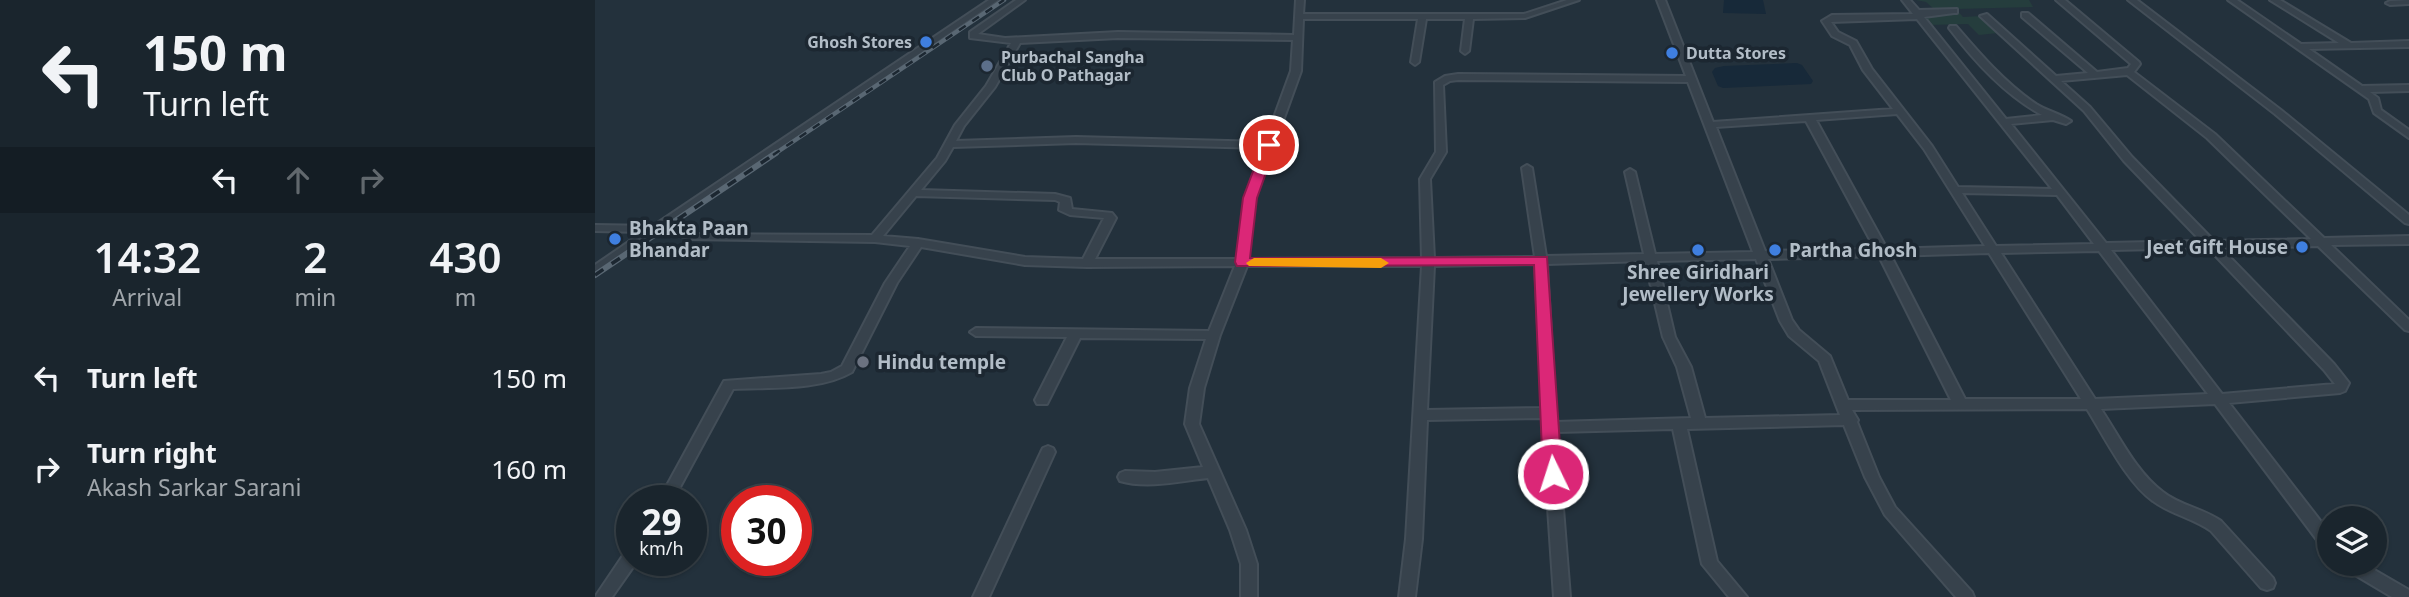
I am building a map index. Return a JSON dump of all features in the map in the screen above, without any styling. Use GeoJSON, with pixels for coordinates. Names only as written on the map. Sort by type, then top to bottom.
{"type":"FeatureCollection","features":[{"type":"Feature","properties":{"kind":"street"},"geometry":{"type":"LineString","coordinates":[[595,270],[995,0]]}},
{"type":"Feature","properties":{"kind":"street"},"geometry":{"type":"LineString","coordinates":[[1021,0],[972,35],[978,39],[1017,41],[1118,35],[1299,38]]}},
{"type":"Feature","properties":{"kind":"street"},"geometry":{"type":"LineString","coordinates":[[1249,597],[1249,564],[1238,530],[1192,424],[1193,405],[1214,335],[1242,262],[1250,198],[1296,71],[1300,0]]}},
{"type":"Feature","properties":{"kind":"street"},"geometry":{"type":"LineString","coordinates":[[1298,17],[1532,15],[1575,0]]}},
{"type":"Feature","properties":{"kind":"street"},"geometry":{"type":"LineString","coordinates":[[1661,0],[1786,321],[1794,333],[1825,359],[1873,477],[1890,511],[1966,597]]}},
{"type":"Feature","properties":{"kind":"street"},"geometry":{"type":"LineString","coordinates":[[1906,0],[2060,192],[2317,527]]}},
{"type":"Feature","properties":{"kind":"street"},"geometry":{"type":"LineString","coordinates":[[2052,79],[2128,71],[2136,64],[2060,0]]}},
{"type":"Feature","properties":{"kind":"street"},"geometry":{"type":"LineString","coordinates":[[2132,0],[2278,112],[2409,221]]}},
{"type":"Feature","properties":{"kind":"street"},"geometry":{"type":"LineString","coordinates":[[2231,0],[2361,89],[2373,99],[2377,111],[2409,135]]}},
{"type":"Feature","properties":{"kind":"street"},"geometry":{"type":"LineString","coordinates":[[2274,0],[2348,45]]}},
{"type":"Feature","properties":{"kind":"street"},"geometry":{"type":"LineString","coordinates":[[2390,3],[2409,2]]}},
{"type":"Feature","properties":{"kind":"street"},"geometry":{"type":"LineString","coordinates":[[1954,11],[1832,18],[1826,21],[1835,33],[1853,43],[1868,70],[1928,148],[2094,404],[2135,473],[2149,488],[2172,505],[2206,519],[2216,527],[2267,583]]}},
{"type":"Feature","properties":{"kind":"street"},"geometry":{"type":"LineString","coordinates":[[2025,15],[2095,75]]}},
{"type":"Feature","properties":{"kind":"street"},"geometry":{"type":"LineString","coordinates":[[1845,405],[2094,404],[2218,399],[2333,391],[2340,388],[2342,383],[2128,159],[2087,109],[1984,16]]}},
{"type":"Feature","properties":{"kind":"street"},"geometry":{"type":"LineString","coordinates":[[1415,62],[1422,17]]}},
{"type":"Feature","properties":{"kind":"street"},"geometry":{"type":"LineString","coordinates":[[1465,51],[1469,17]]}},
{"type":"Feature","properties":{"kind":"street"},"geometry":{"type":"LineString","coordinates":[[1953,28],[1993,74],[2053,117],[2066,121]]}},
{"type":"Feature","properties":{"kind":"street"},"geometry":{"type":"LineString","coordinates":[[875,239],[914,193],[950,144],[960,125],[991,86],[1017,41]]}},
{"type":"Feature","properties":{"kind":"street"},"geometry":{"type":"LineString","coordinates":[[2299,47],[2409,44]]}},
{"type":"Feature","properties":{"kind":"street"},"geometry":{"type":"LineString","coordinates":[[2128,71],[2211,136],[2409,327]]}},
{"type":"Feature","properties":{"kind":"street"},"geometry":{"type":"LineString","coordinates":[[1407,597],[1414,539],[1428,262],[1425,179],[1427,171],[1439,159],[1441,152],[1438,93],[1441,81],[1458,77],[1691,79]]}},
{"type":"Feature","properties":{"kind":"street"},"geometry":{"type":"LineString","coordinates":[[2361,89],[2409,88]]}},
{"type":"Feature","properties":{"kind":"street"},"geometry":{"type":"LineString","coordinates":[[1710,125],[1900,111]]}},
{"type":"Feature","properties":{"kind":"street"},"geometry":{"type":"LineString","coordinates":[[1808,117],[1883,252],[1961,405]]}},
{"type":"Feature","properties":{"kind":"street"},"geometry":{"type":"LineString","coordinates":[[2005,122],[2053,117]]}},
{"type":"Feature","properties":{"kind":"street"},"geometry":{"type":"LineString","coordinates":[[950,144],[1076,140],[1269,145]]}},
{"type":"Feature","properties":{"kind":"street"},"geometry":{"type":"LineString","coordinates":[[1527,168],[1541,260],[1562,597]]}},
{"type":"Feature","properties":{"kind":"street"},"geometry":{"type":"LineString","coordinates":[[1630,173],[1648,258],[1669,337],[1684,367],[1699,423]]}},
{"type":"Feature","properties":{"kind":"street"},"geometry":{"type":"LineString","coordinates":[[1955,190],[2060,192]]}},
{"type":"Feature","properties":{"kind":"street"},"geometry":{"type":"LineString","coordinates":[[914,193],[1055,197],[1066,200],[1065,210],[1070,212],[1108,215],[1108,227],[1087,263]]}},
{"type":"Feature","properties":{"kind":"street"},"geometry":{"type":"LineString","coordinates":[[595,228],[653,229]]}},
{"type":"Feature","properties":{"kind":"street"},"geometry":{"type":"LineString","coordinates":[[687,236],[875,239],[918,243],[1025,261],[1087,263],[1428,262],[2104,249],[2409,240]]}},
{"type":"Feature","properties":{"kind":"street"},"geometry":{"type":"LineString","coordinates":[[674,485],[729,384],[821,379],[835,376],[847,369],[891,283],[918,243]]}},
{"type":"Feature","properties":{"kind":"street"},"geometry":{"type":"LineString","coordinates":[[976,332],[1214,335]]}},
{"type":"Feature","properties":{"kind":"street"},"geometry":{"type":"LineString","coordinates":[[1042,400],[1076,333]]}},
{"type":"Feature","properties":{"kind":"street"},"geometry":{"type":"LineString","coordinates":[[1420,415],[1679,424],[1851,420]]}},
{"type":"Feature","properties":{"kind":"street"},"geometry":{"type":"LineString","coordinates":[[1679,424],[1710,564],[1739,597]]}},
{"type":"Feature","properties":{"kind":"street"},"geometry":{"type":"LineString","coordinates":[[981,597],[1048,452]]}},
{"type":"Feature","properties":{"kind":"street"},"geometry":{"type":"LineString","coordinates":[[1125,477],[1168,477],[1213,472]]}},
{"type":"Feature","properties":{"kind":"street"},"geometry":{"type":"LineString","coordinates":[[603,597],[618,576]]}},
{"type":"Feature","properties":{"kind":"street"},"geometry":{"type":"LineString","coordinates":[[2371,576],[2406,597]]}},
{"type":"Feature","properties":{"kind":"green space"},"geometry":{"type":"Polygon","coordinates":[[[1916,0],[2029,0],[2033,7],[1956,9],[1963,17],[1981,16],[1998,33],[1979,35],[1968,24],[1930,25],[1918,11],[1934,9],[1926,2],[1916,0]]]}},
{"type":"Feature","properties":{"kind":"water"},"geometry":{"type":"Polygon","coordinates":[[[1724,0],[1763,0],[1766,14],[1723,13],[1724,0]]]}},
{"type":"Feature","properties":{"kind":"water"},"geometry":{"type":"Polygon","coordinates":[[[1802,65],[1813,81],[1811,84],[1723,88],[1718,86],[1712,72],[1715,68],[1724,66],[1802,65]]]}},
{"type":"Feature","properties":{"kind":"railway"},"geometry":{"type":"LineString","coordinates":[[773,155],[1004,0]]}},
{"type":"Feature","properties":{"kind":"railway"},"geometry":{"type":"LineString","coordinates":[[595,275],[776,153]]}},
{"type":"Feature","properties":{"kind":"slow traffic"},"geometry":{"type":"LineString","coordinates":[[1254,263],[1381,263]]}},
{"type":"Feature","properties":{"kind":"place","name":"Ghosh Stores"},"geometry":{"type":"Point","coordinates":[926,42]}},
{"type":"Feature","properties":{"kind":"place","name":"Dutta Stores"},"geometry":{"type":"Point","coordinates":[1672,53]}},
{"type":"Feature","properties":{"kind":"place","name":"Purbachal Sangha Club O Pathagar"},"geometry":{"type":"Point","coordinates":[987,66]}},
{"type":"Feature","properties":{"kind":"place","name":"Bhakta Paan Bhandar"},"geometry":{"type":"Point","coordinates":[615,239]}},
{"type":"Feature","properties":{"kind":"place","name":"Jeet Gift House"},"geometry":{"type":"Point","coordinates":[2302,247]}},
{"type":"Feature","properties":{"kind":"place","name":"Shree Giridhari Jewellery Works"},"geometry":{"type":"Point","coordinates":[1698,250]}},
{"type":"Feature","properties":{"kind":"place","name":"Partha Ghosh"},"geometry":{"type":"Point","coordinates":[1775,250]}},
{"type":"Feature","properties":{"kind":"place","name":"Hindu temple"},"geometry":{"type":"Point","coordinates":[863,362]}},
{"type":"Feature","properties":{"kind":"route"},"geometry":{"type":"LineString","coordinates":[[1269,145],[1250,198],[1242,262],[1541,260],[1553,474]]}}]}
